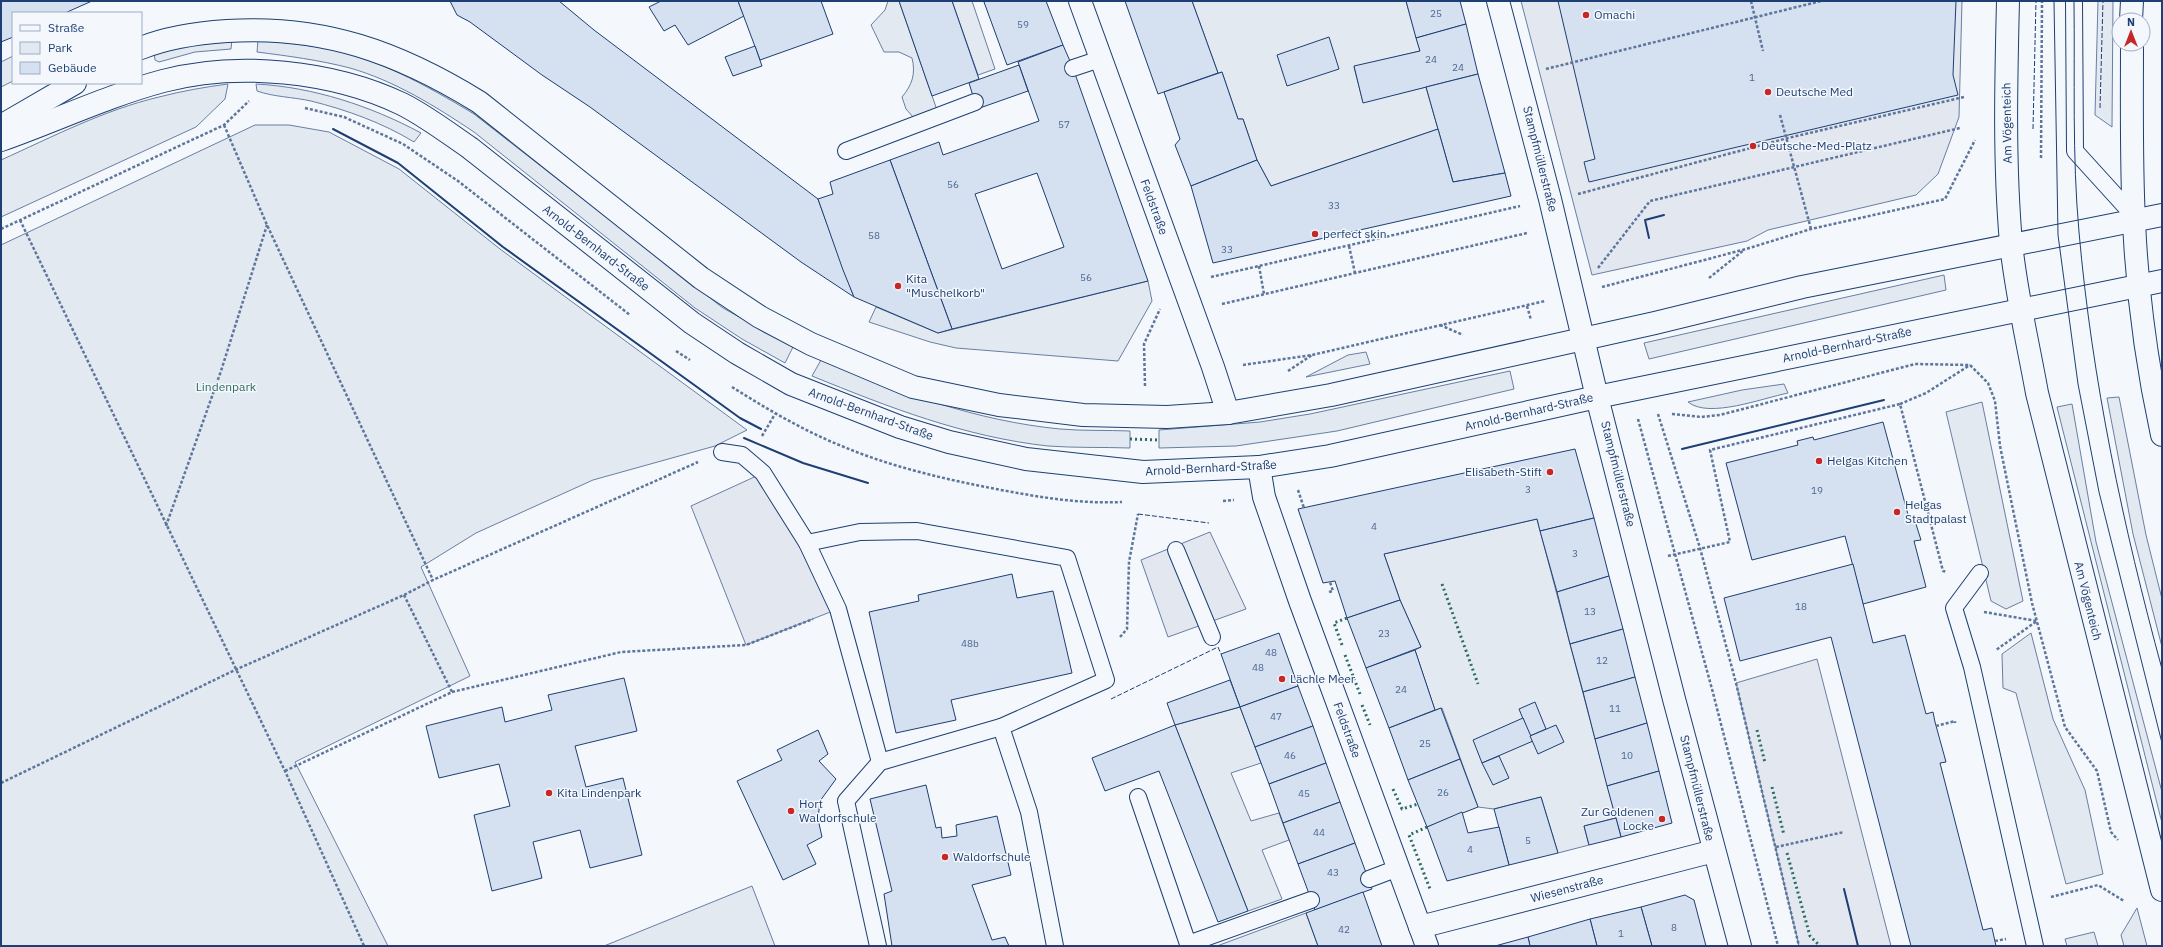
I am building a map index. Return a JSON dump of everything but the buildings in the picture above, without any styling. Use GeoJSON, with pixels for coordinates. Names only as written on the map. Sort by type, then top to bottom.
{"type":"FeatureCollection","features":[{"type":"Feature","properties":{"kind":"main road","name":"Feldstraße"},"geometry":{"type":"LineString","coordinates":[[1080,1],[1193,311],[1228,413]]}},
{"type":"Feature","properties":{"kind":"main road","name":"Stampfmüllerstraße"},"geometry":{"type":"LineString","coordinates":[[1498,1],[1519,76],[1557,225],[1598,397],[1714,852],[1740,946]]}},
{"type":"Feature","properties":{"kind":"main road","name":"Am Vögenteich"},"geometry":{"type":"LineString","coordinates":[[2008,1],[2006,138],[2011,244],[2021,310],[2039,400],[2162,890]]}},
{"type":"Feature","properties":{"kind":"main road"},"geometry":{"type":"LineString","coordinates":[[2131,12],[2132,1]]}},
{"type":"Feature","properties":{"kind":"main road"},"geometry":{"type":"LineString","coordinates":[[142,48],[158,41],[202,33],[261,30],[304,32],[334,38],[359,45],[396,59],[445,82],[479,102],[701,278],[730,298],[811,344],[914,387],[999,405],[1083,415],[1168,417],[1228,413],[1331,395],[1584,339],[1802,287],[2134,218],[2162,215]]}},
{"type":"Feature","properties":{"kind":"main road"},"geometry":{"type":"LineString","coordinates":[[2132,52],[2134,218],[2139,286],[2154,401],[2162,435]]}},
{"type":"Feature","properties":{"kind":"main road","name":"Arnold-Bernhard-Straße"},"geometry":{"type":"LineString","coordinates":[[1,140],[164,80],[225,71],[280,72],[330,80],[401,104],[440,127],[470,148],[692,323],[737,353],[791,384],[900,427],[949,442],[1026,459],[1143,472],[1259,467],[1330,456],[1598,397],[2021,310]]}},
{"type":"Feature","properties":{"kind":"main road"},"geometry":{"type":"LineString","coordinates":[[1,126],[73,84]]}},
{"type":"Feature","properties":{"kind":"main road"},"geometry":{"type":"LineString","coordinates":[[2021,310],[2162,281]]}},
{"type":"Feature","properties":{"kind":"main road","name":"Feldstraße"},"geometry":{"type":"LineString","coordinates":[[1259,467],[1264,497],[1297,594],[1424,937]]}},
{"type":"Feature","properties":{"kind":"main road","name":"Wiesenstraße"},"geometry":{"type":"LineString","coordinates":[[1424,937],[1714,852]]}},
{"type":"Feature","properties":{"kind":"lane"},"geometry":{"type":"LineString","coordinates":[[2074,1],[2075,151],[2134,218]]}},
{"type":"Feature","properties":{"kind":"lane"},"geometry":{"type":"LineString","coordinates":[[1073,68],[1100,59]]}},
{"type":"Feature","properties":{"kind":"lane"},"geometry":{"type":"LineString","coordinates":[[846,150],[975,102]]}},
{"type":"Feature","properties":{"kind":"lane"},"geometry":{"type":"LineString","coordinates":[[722,452],[742,455],[763,473],[807,543],[838,609],[880,762]]}},
{"type":"Feature","properties":{"kind":"lane"},"geometry":{"type":"LineString","coordinates":[[807,543],[860,532],[917,530],[1067,558],[1106,680],[1001,727],[880,762],[846,801],[878,946]]}},
{"type":"Feature","properties":{"kind":"lane"},"geometry":{"type":"LineString","coordinates":[[1176,550],[1212,637]]}},
{"type":"Feature","properties":{"kind":"lane"},"geometry":{"type":"LineString","coordinates":[[1980,573],[1954,608],[1972,667],[2035,946]]}},
{"type":"Feature","properties":{"kind":"lane"},"geometry":{"type":"LineString","coordinates":[[1001,727],[1029,812],[1055,946]]}},
{"type":"Feature","properties":{"kind":"lane"},"geometry":{"type":"LineString","coordinates":[[1138,797],[1188,944],[1311,900]]}},
{"type":"Feature","properties":{"kind":"lane"},"geometry":{"type":"LineString","coordinates":[[1369,879],[1398,868]]}},
{"type":"Feature","properties":{"kind":"path"},"geometry":{"type":"LineString","coordinates":[[1751,1],[1764,51]]}},
{"type":"Feature","properties":{"kind":"path"},"geometry":{"type":"LineString","coordinates":[[1519,76],[1821,1]]}},
{"type":"Feature","properties":{"kind":"path"},"geometry":{"type":"LineString","coordinates":[[2040,158],[2042,1]]}},
{"type":"Feature","properties":{"kind":"path"},"geometry":{"type":"LineString","coordinates":[[1581,193],[1788,138],[1964,97]]}},
{"type":"Feature","properties":{"kind":"path"},"geometry":{"type":"LineString","coordinates":[[1,229],[224,125],[250,100]]}},
{"type":"Feature","properties":{"kind":"path"},"geometry":{"type":"LineString","coordinates":[[1780,115],[1788,138],[1811,229]]}},
{"type":"Feature","properties":{"kind":"path"},"geometry":{"type":"LineString","coordinates":[[224,125],[267,225],[433,580]]}},
{"type":"Feature","properties":{"kind":"path"},"geometry":{"type":"LineString","coordinates":[[1574,294],[1592,275],[1650,201],[1960,128]]}},
{"type":"Feature","properties":{"kind":"path"},"geometry":{"type":"LineString","coordinates":[[1746,249],[1811,229],[1945,199],[1956,175]]}},
{"type":"Feature","properties":{"kind":"path"},"geometry":{"type":"LineString","coordinates":[[1207,277],[1477,217]]}},
{"type":"Feature","properties":{"kind":"path"},"geometry":{"type":"LineString","coordinates":[[20,220],[235,670],[285,771],[364,946]]}},
{"type":"Feature","properties":{"kind":"path"},"geometry":{"type":"LineString","coordinates":[[166,526],[221,372],[267,225]]}},
{"type":"Feature","properties":{"kind":"path"},"geometry":{"type":"LineString","coordinates":[[1193,311],[1557,225]]}},
{"type":"Feature","properties":{"kind":"path"},"geometry":{"type":"LineString","coordinates":[[1349,246],[1355,273]]}},
{"type":"Feature","properties":{"kind":"path"},"geometry":{"type":"LineString","coordinates":[[1259,266],[1264,294]]}},
{"type":"Feature","properties":{"kind":"path"},"geometry":{"type":"LineString","coordinates":[[1145,369],[1144,344],[1162,305]]}},
{"type":"Feature","properties":{"kind":"path"},"geometry":{"type":"LineString","coordinates":[[1238,366],[1312,354],[1440,325]]}},
{"type":"Feature","properties":{"kind":"path"},"geometry":{"type":"LineString","coordinates":[[1799,946],[1736,682],[1700,548],[1658,414],[1678,414],[1701,417],[1720,415],[1915,364],[1970,365],[1988,383],[1995,401],[2000,446],[2037,620],[2065,727],[2097,771],[2111,832]]}},
{"type":"Feature","properties":{"kind":"path"},"geometry":{"type":"LineString","coordinates":[[1640,562],[1730,542],[1710,450],[1900,404],[1926,393],[1970,365]]}},
{"type":"Feature","properties":{"kind":"path"},"geometry":{"type":"LineString","coordinates":[[1900,404],[1943,571],[1980,573]]}},
{"type":"Feature","properties":{"kind":"path"},"geometry":{"type":"LineString","coordinates":[[1638,418],[1714,696],[1778,946]]}},
{"type":"Feature","properties":{"kind":"path"},"geometry":{"type":"LineString","coordinates":[[1,782],[235,670],[404,595],[433,580],[722,452]]}},
{"type":"Feature","properties":{"kind":"path"},"geometry":{"type":"LineString","coordinates":[[1298,490],[1304,508]]}},
{"type":"Feature","properties":{"kind":"path"},"geometry":{"type":"LineString","coordinates":[[1100,663],[1127,629],[1129,562],[1138,514]]}},
{"type":"Feature","properties":{"kind":"path"},"geometry":{"type":"LineString","coordinates":[[404,595],[452,692]]}},
{"type":"Feature","properties":{"kind":"path"},"geometry":{"type":"LineString","coordinates":[[1954,608],[2037,620]]}},
{"type":"Feature","properties":{"kind":"path"},"geometry":{"type":"LineString","coordinates":[[285,771],[452,692],[621,652],[746,645],[838,609]]}},
{"type":"Feature","properties":{"kind":"path"},"geometry":{"type":"LineString","coordinates":[[1972,667],[2037,620]]}},
{"type":"Feature","properties":{"kind":"path"},"geometry":{"type":"LineString","coordinates":[[1936,726],[1955,721]]}},
{"type":"Feature","properties":{"kind":"path"},"geometry":{"type":"LineString","coordinates":[[1776,847],[1844,832]]}},
{"type":"Feature","properties":{"kind":"path"},"geometry":{"type":"LineString","coordinates":[[2025,903],[2098,885],[2124,901]]}},
{"type":"Feature","properties":{"kind":"path"},"geometry":{"type":"LineString","coordinates":[[1995,941],[2012,937]]}},
{"type":"Feature","properties":{"kind":"green space"},"geometry":{"type":"Polygon","coordinates":[[[888,1],[899,1],[937,110],[913,117],[906,109],[902,97],[911,84],[914,69],[912,58],[899,52],[884,52],[871,25],[885,10],[888,1]]]}},
{"type":"Feature","properties":{"kind":"green space"},"geometry":{"type":"Polygon","coordinates":[[[952,1],[972,1],[995,69],[978,75],[952,1]]]}},
{"type":"Feature","properties":{"kind":"green space"},"geometry":{"type":"Polygon","coordinates":[[[1192,1],[1406,1],[1420,51],[1354,67],[1363,102],[1426,87],[1438,129],[1271,186],[1257,160],[1243,119],[1238,119],[1222,72],[1218,73],[1192,1]]]}},
{"type":"Feature","properties":{"kind":"green space"},"geometry":{"type":"Polygon","coordinates":[[[2098,1],[2113,1],[2113,12],[2111,12],[2111,52],[2113,52],[2112,127],[2095,115],[2098,1]]]}},
{"type":"Feature","properties":{"kind":"green space"},"geometry":{"type":"Polygon","coordinates":[[[232,39],[231,49],[195,52],[159,62],[155,60],[154,52],[232,39]]]}},
{"type":"Feature","properties":{"kind":"green space"},"geometry":{"type":"Polygon","coordinates":[[[258,40],[318,47],[359,57],[418,82],[474,114],[723,308],[793,347],[785,363],[742,339],[695,308],[474,132],[444,113],[399,87],[367,73],[315,60],[257,52],[258,40]]]}},
{"type":"Feature","properties":{"kind":"green space"},"geometry":{"type":"Polygon","coordinates":[[[12,56],[12,82],[1,87],[1,62],[12,56]]]}},
{"type":"Feature","properties":{"kind":"green space"},"geometry":{"type":"Polygon","coordinates":[[[228,84],[225,99],[196,127],[1,217],[1,160],[78,125],[118,109],[176,93],[228,84]]]}},
{"type":"Feature","properties":{"kind":"green space"},"geometry":{"type":"Polygon","coordinates":[[[256,84],[299,89],[362,106],[421,133],[414,142],[377,123],[338,109],[311,101],[270,95],[257,91],[256,84]]]}},
{"type":"Feature","properties":{"kind":"green space","name":"Lindenpark"},"geometry":{"type":"Polygon","coordinates":[[[255,125],[289,125],[329,132],[399,169],[500,249],[747,430],[715,446],[593,480],[476,533],[421,567],[470,676],[295,762],[388,946],[1,946],[1,245],[255,125]]]}},
{"type":"Feature","properties":{"kind":"green space"},"geometry":{"type":"Polygon","coordinates":[[[1944,275],[1946,290],[1649,359],[1644,343],[1944,275]]]}},
{"type":"Feature","properties":{"kind":"green space"},"geometry":{"type":"Polygon","coordinates":[[[1148,281],[1152,301],[1118,361],[956,348],[930,342],[869,322],[876,307],[938,333],[1148,281]]]}},
{"type":"Feature","properties":{"kind":"green space"},"geometry":{"type":"Polygon","coordinates":[[[1366,352],[1370,364],[1306,377],[1348,355],[1366,352]]]}},
{"type":"Feature","properties":{"kind":"green space"},"geometry":{"type":"Polygon","coordinates":[[[821,360],[938,404],[998,419],[1060,429],[1130,431],[1130,448],[1048,446],[1017,442],[957,428],[869,399],[812,376],[821,360]]]}},
{"type":"Feature","properties":{"kind":"green space"},"geometry":{"type":"Polygon","coordinates":[[[1510,371],[1514,389],[1337,431],[1236,446],[1159,448],[1159,430],[1260,422],[1310,414],[1510,371]]]}},
{"type":"Feature","properties":{"kind":"green space"},"geometry":{"type":"Polygon","coordinates":[[[1784,384],[1788,393],[1736,406],[1722,408],[1697,407],[1688,402],[1742,390],[1784,384]]]}},
{"type":"Feature","properties":{"kind":"green space"},"geometry":{"type":"Polygon","coordinates":[[[2119,397],[2146,535],[2162,599],[2162,647],[2133,534],[2107,398],[2119,397]]]}},
{"type":"Feature","properties":{"kind":"green space"},"geometry":{"type":"Polygon","coordinates":[[[1982,402],[2023,601],[2006,609],[1991,601],[1946,412],[1982,402]]]}},
{"type":"Feature","properties":{"kind":"green space"},"geometry":{"type":"Polygon","coordinates":[[[2072,404],[2096,542],[2162,792],[2162,823],[2057,407],[2072,404]]]}},
{"type":"Feature","properties":{"kind":"green space"},"geometry":{"type":"Polygon","coordinates":[[[1537,519],[1616,818],[1584,826],[1589,845],[1558,853],[1541,797],[1494,809],[1478,807],[1442,708],[1435,710],[1415,650],[1421,647],[1400,600],[1384,554],[1537,519]]]}},
{"type":"Feature","properties":{"kind":"green space"},"geometry":{"type":"Polygon","coordinates":[[[2031,633],[2053,719],[2085,790],[2103,874],[2066,884],[2016,693],[2003,688],[2002,654],[2031,633]]]}},
{"type":"Feature","properties":{"kind":"green space"},"geometry":{"type":"Polygon","coordinates":[[[1240,707],[1261,763],[1231,773],[1251,821],[1279,813],[1289,840],[1262,850],[1282,899],[1248,911],[1175,725],[1240,707]]]}},
{"type":"Feature","properties":{"kind":"green space"},"geometry":{"type":"Polygon","coordinates":[[[752,886],[775,946],[604,946],[752,886]]]}},
{"type":"Feature","properties":{"kind":"green space"},"geometry":{"type":"Polygon","coordinates":[[[2137,908],[2147,946],[2124,946],[2121,935],[2137,908]]]}},
{"type":"Feature","properties":{"kind":"green space"},"geometry":{"type":"Polygon","coordinates":[[[1306,913],[1318,946],[1217,946],[1306,913]]]}},
{"type":"Feature","properties":{"kind":"green space"},"geometry":{"type":"Polygon","coordinates":[[[2094,932],[2098,946],[2067,946],[2065,939],[2094,932]]]}},
{"type":"Feature","properties":{"kind":"shaded area","name":"Deutsche-Med-Platz"},"geometry":{"type":"Polygon","coordinates":[[[1521,1],[1962,1],[1959,117],[1938,174],[1916,195],[1768,230],[1747,241],[1592,275],[1521,1]]]}},
{"type":"Feature","properties":{"kind":"shaded area"},"geometry":{"type":"Polygon","coordinates":[[[763,473],[838,609],[746,645],[691,506],[763,473]]]}},
{"type":"Feature","properties":{"kind":"shaded area"},"geometry":{"type":"Polygon","coordinates":[[[1210,532],[1246,609],[1168,637],[1141,560],[1210,532]]]}},
{"type":"Feature","properties":{"kind":"shaded area"},"geometry":{"type":"Polygon","coordinates":[[[1817,659],[1891,946],[1799,946],[1736,683],[1817,659]]]}},
{"type":"Feature","properties":{"kind":"tram line"},"geometry":{"type":"LineString","coordinates":[[2054,1],[2058,235],[2078,384],[2099,492],[2162,743]]}},
{"type":"Feature","properties":{"kind":"tram line"},"geometry":{"type":"LineString","coordinates":[[2074,1],[2075,174],[2079,232],[2092,343],[2122,507],[2134,561],[2162,669]]}},
{"type":"Feature","properties":{"kind":"hedge"},"geometry":{"type":"LineString","coordinates":[[1130,439],[1159,440]]}},
{"type":"Feature","properties":{"kind":"hedge"},"geometry":{"type":"LineString","coordinates":[[1442,584],[1478,684]]}},
{"type":"Feature","properties":{"kind":"hedge"},"geometry":{"type":"LineString","coordinates":[[1342,645],[1334,623],[1347,618]]}},
{"type":"Feature","properties":{"kind":"hedge"},"geometry":{"type":"LineString","coordinates":[[1345,655],[1360,694]]}},
{"type":"Feature","properties":{"kind":"hedge"},"geometry":{"type":"LineString","coordinates":[[1362,705],[1370,725]]}},
{"type":"Feature","properties":{"kind":"hedge"},"geometry":{"type":"LineString","coordinates":[[1757,730],[1765,763]]}},
{"type":"Feature","properties":{"kind":"hedge"},"geometry":{"type":"LineString","coordinates":[[1772,787],[1784,835]]}},
{"type":"Feature","properties":{"kind":"hedge"},"geometry":{"type":"LineString","coordinates":[[1393,789],[1402,809],[1418,804]]}},
{"type":"Feature","properties":{"kind":"hedge"},"geometry":{"type":"LineString","coordinates":[[1427,827],[1409,835],[1430,889]]}},
{"type":"Feature","properties":{"kind":"hedge"},"geometry":{"type":"LineString","coordinates":[[1787,853],[1810,936],[1820,946]]}},
{"type":"Feature","properties":{"kind":"fence"},"geometry":{"type":"LineString","coordinates":[[2033,129],[2036,1]]}},
{"type":"Feature","properties":{"kind":"fence"},"geometry":{"type":"LineString","coordinates":[[2100,108],[2103,1]]}},
{"type":"Feature","properties":{"kind":"fence"},"geometry":{"type":"LineString","coordinates":[[1138,514],[1209,523]]}},
{"type":"Feature","properties":{"kind":"fence"},"geometry":{"type":"LineString","coordinates":[[1111,699],[1218,647],[1221,654]]}},
{"type":"Feature","properties":{"kind":"wall"},"geometry":{"type":"LineString","coordinates":[[333,129],[398,163],[503,247],[740,418],[761,429]]}},
{"type":"Feature","properties":{"kind":"wall"},"geometry":{"type":"LineString","coordinates":[[1649,238],[1645,220],[1664,215]]}},
{"type":"Feature","properties":{"kind":"wall"},"geometry":{"type":"LineString","coordinates":[[1682,449],[1884,400]]}},
{"type":"Feature","properties":{"kind":"wall"},"geometry":{"type":"LineString","coordinates":[[744,438],[803,463],[868,483]]}},
{"type":"Feature","properties":{"kind":"wall"},"geometry":{"type":"LineString","coordinates":[[1844,889],[1858,946]]}},
{"type":"Feature","properties":{"kind":"place","name":"Omachi"},"geometry":{"type":"Point","coordinates":[1586,15]}},
{"type":"Feature","properties":{"kind":"place","name":"Deutsche Med"},"geometry":{"type":"Point","coordinates":[1768,92]}},
{"type":"Feature","properties":{"kind":"place","name":"Deutsche-Med-Platz"},"geometry":{"type":"Point","coordinates":[1753,146]}},
{"type":"Feature","properties":{"kind":"place","name":"perfect skin"},"geometry":{"type":"Point","coordinates":[1315,234]}},
{"type":"Feature","properties":{"kind":"place","name":"Kita \"Muschelkorb\""},"geometry":{"type":"Point","coordinates":[898,286]}},
{"type":"Feature","properties":{"kind":"place","name":"Helgas Kitchen"},"geometry":{"type":"Point","coordinates":[1819,461]}},
{"type":"Feature","properties":{"kind":"place","name":"Elisabeth-Stift"},"geometry":{"type":"Point","coordinates":[1550,472]}},
{"type":"Feature","properties":{"kind":"place","name":"Helgas Stadtpalast"},"geometry":{"type":"Point","coordinates":[1897,512]}},
{"type":"Feature","properties":{"kind":"place","name":"Lächle Meer"},"geometry":{"type":"Point","coordinates":[1282,679]}},
{"type":"Feature","properties":{"kind":"place","name":"Kita Lindenpark"},"geometry":{"type":"Point","coordinates":[549,793]}},
{"type":"Feature","properties":{"kind":"place","name":"Hort Waldorfschule"},"geometry":{"type":"Point","coordinates":[791,811]}},
{"type":"Feature","properties":{"kind":"place","name":"Zur Goldenen Locke"},"geometry":{"type":"Point","coordinates":[1662,819]}},
{"type":"Feature","properties":{"kind":"place","name":"Waldorfschule"},"geometry":{"type":"Point","coordinates":[945,857]}}]}
